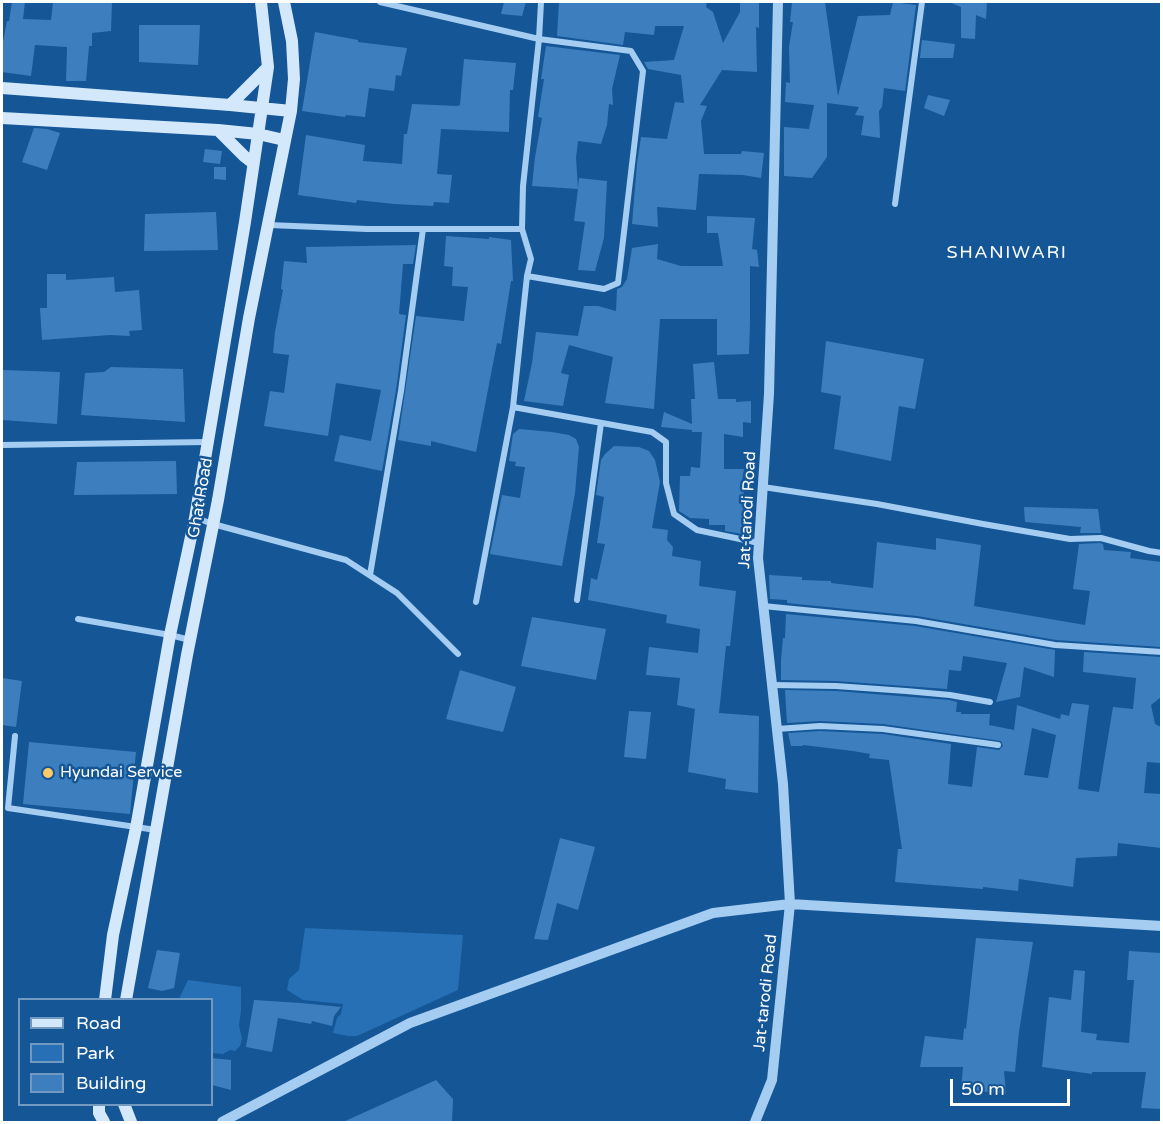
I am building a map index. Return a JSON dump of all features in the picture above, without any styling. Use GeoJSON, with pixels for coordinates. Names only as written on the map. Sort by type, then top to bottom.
{"type":"FeatureCollection","features":[{"type":"Feature","properties":{"kind":"main road","name":"Ghat Road"},"geometry":{"type":"LineString","coordinates":[[105,998],[113,935],[136,828],[170,635],[195,518],[245,222],[268,67],[261,2]]}},
{"type":"Feature","properties":{"kind":"main road","name":"Ghat Road"},"geometry":{"type":"LineString","coordinates":[[126,998],[249,318],[291,111],[294,79],[292,41],[284,2]]}},
{"type":"Feature","properties":{"kind":"main road"},"geometry":{"type":"LineString","coordinates":[[230,105],[268,67]]}},
{"type":"Feature","properties":{"kind":"main road"},"geometry":{"type":"LineString","coordinates":[[2,88],[291,111]]}},
{"type":"Feature","properties":{"kind":"main road"},"geometry":{"type":"LineString","coordinates":[[2,118],[218,130],[258,134],[284,140]]}},
{"type":"Feature","properties":{"kind":"main road"},"geometry":{"type":"LineString","coordinates":[[218,130],[253,163]]}},
{"type":"Feature","properties":{"kind":"main road"},"geometry":{"type":"LineString","coordinates":[[99,1106],[99,1113],[104,1122]]}},
{"type":"Feature","properties":{"kind":"main road"},"geometry":{"type":"LineString","coordinates":[[125,1106],[131,1122]]}},
{"type":"Feature","properties":{"kind":"street"},"geometry":{"type":"LineString","coordinates":[[380,2],[539,39],[631,51],[643,71],[618,283],[604,289],[527,276]]}},
{"type":"Feature","properties":{"kind":"street"},"geometry":{"type":"LineString","coordinates":[[477,602],[513,407],[527,276],[531,259],[522,229],[523,186],[541,2]]}},
{"type":"Feature","properties":{"kind":"street","name":"Jat-tarodi Road"},"geometry":{"type":"LineString","coordinates":[[755,1122],[772,1080],[790,904],[783,784],[758,558],[769,394],[778,2]]}},
{"type":"Feature","properties":{"kind":"street"},"geometry":{"type":"LineString","coordinates":[[895,204],[922,2]]}},
{"type":"Feature","properties":{"kind":"street"},"geometry":{"type":"LineString","coordinates":[[269,225],[367,229],[522,229]]}},
{"type":"Feature","properties":{"kind":"street"},"geometry":{"type":"LineString","coordinates":[[370,575],[401,392],[423,229]]}},
{"type":"Feature","properties":{"kind":"street"},"geometry":{"type":"LineString","coordinates":[[513,407],[652,432],[666,442],[666,483],[674,514],[697,530],[759,543]]}},
{"type":"Feature","properties":{"kind":"street"},"geometry":{"type":"LineString","coordinates":[[578,600],[601,423]]}},
{"type":"Feature","properties":{"kind":"street"},"geometry":{"type":"LineString","coordinates":[[2,446],[208,442]]}},
{"type":"Feature","properties":{"kind":"street"},"geometry":{"type":"LineString","coordinates":[[763,487],[878,504],[1070,538],[1101,538],[1161,553]]}},
{"type":"Feature","properties":{"kind":"street"},"geometry":{"type":"LineString","coordinates":[[195,518],[346,560],[397,593],[458,654]]}},
{"type":"Feature","properties":{"kind":"street"},"geometry":{"type":"LineString","coordinates":[[763,606],[916,621],[1055,645],[1161,652]]}},
{"type":"Feature","properties":{"kind":"street"},"geometry":{"type":"LineString","coordinates":[[78,619],[190,640]]}},
{"type":"Feature","properties":{"kind":"street"},"geometry":{"type":"LineString","coordinates":[[772,685],[836,686],[950,695],[990,702]]}},
{"type":"Feature","properties":{"kind":"street"},"geometry":{"type":"LineString","coordinates":[[777,729],[820,726],[883,729],[998,745]]}},
{"type":"Feature","properties":{"kind":"street"},"geometry":{"type":"LineString","coordinates":[[15,736],[8,808],[156,830]]}},
{"type":"Feature","properties":{"kind":"street"},"geometry":{"type":"LineString","coordinates":[[222,1122],[410,1023],[713,913],[790,904],[1161,926]]}},
{"type":"Feature","properties":{"kind":"green space"},"geometry":{"type":"Polygon","coordinates":[[[305,928],[463,935],[458,990],[357,1036],[333,1033],[343,1004],[303,1000],[287,990],[289,979],[299,970],[305,928]]]}},
{"type":"Feature","properties":{"kind":"green space"},"geometry":{"type":"Polygon","coordinates":[[[188,980],[241,987],[239,1025],[242,1039],[240,1046],[235,1051],[230,1050],[223,1054],[213,1053],[213,998],[179,998],[188,980]]]}},
{"type":"Feature","properties":{"kind":"building"},"geometry":{"type":"Polygon","coordinates":[[[12,2],[25,2],[23,19],[51,20],[53,2],[112,2],[111,31],[92,33],[86,81],[66,81],[67,47],[35,45],[31,76],[2,72],[2,47],[12,2]]]}},
{"type":"Feature","properties":{"kind":"building"},"geometry":{"type":"Polygon","coordinates":[[[504,2],[526,2],[522,16],[501,14],[504,2]]]}},
{"type":"Feature","properties":{"kind":"building"},"geometry":{"type":"Polygon","coordinates":[[[559,2],[707,2],[706,7],[713,12],[723,43],[740,12],[740,2],[759,2],[759,28],[756,27],[757,72],[722,70],[700,105],[707,106],[701,121],[704,154],[741,154],[742,151],[764,153],[761,178],[743,175],[699,174],[696,210],[657,207],[658,227],[632,224],[641,137],[667,139],[675,102],[684,103],[681,75],[648,69],[644,62],[674,60],[684,26],[655,26],[654,35],[625,32],[623,45],[557,36],[559,2]]]}},
{"type":"Feature","properties":{"kind":"building"},"geometry":{"type":"Polygon","coordinates":[[[792,2],[825,2],[838,96],[858,16],[890,15],[893,2],[916,5],[905,91],[884,88],[882,107],[879,111],[880,138],[861,135],[864,116],[855,115],[859,107],[827,103],[827,157],[812,178],[784,176],[784,127],[809,129],[814,105],[785,102],[786,82],[790,83],[789,47],[793,22],[790,22],[792,2]]]}},
{"type":"Feature","properties":{"kind":"building"},"geometry":{"type":"Polygon","coordinates":[[[949,2],[987,2],[986,19],[976,15],[975,39],[961,38],[961,7],[949,2]]]}},
{"type":"Feature","properties":{"kind":"building"},"geometry":{"type":"Polygon","coordinates":[[[139,25],[200,25],[198,65],[139,62],[139,25]]]}},
{"type":"Feature","properties":{"kind":"building"},"geometry":{"type":"Polygon","coordinates":[[[315,32],[358,40],[358,42],[407,48],[401,76],[396,75],[394,91],[369,88],[365,117],[346,115],[345,117],[302,111],[315,32]]]}},
{"type":"Feature","properties":{"kind":"building"},"geometry":{"type":"Polygon","coordinates":[[[922,40],[955,44],[953,58],[920,58],[922,40]]]}},
{"type":"Feature","properties":{"kind":"building"},"geometry":{"type":"Polygon","coordinates":[[[546,46],[620,55],[612,89],[613,105],[609,104],[607,125],[601,144],[578,141],[576,158],[578,188],[579,178],[607,181],[604,238],[595,271],[578,270],[585,222],[574,221],[578,189],[532,186],[542,118],[538,117],[546,46]]]}},
{"type":"Feature","properties":{"kind":"building"},"geometry":{"type":"Polygon","coordinates":[[[464,59],[516,63],[513,90],[510,90],[509,132],[441,129],[437,174],[452,175],[449,203],[434,202],[433,206],[357,200],[356,203],[298,195],[306,135],[365,145],[363,161],[402,164],[404,134],[407,134],[412,104],[460,105],[464,59]]]}},
{"type":"Feature","properties":{"kind":"building"},"geometry":{"type":"Polygon","coordinates":[[[928,95],[950,100],[944,116],[924,108],[928,95]]]}},
{"type":"Feature","properties":{"kind":"building"},"geometry":{"type":"Polygon","coordinates":[[[34,128],[60,133],[47,170],[22,162],[34,128]]]}},
{"type":"Feature","properties":{"kind":"building"},"geometry":{"type":"Polygon","coordinates":[[[205,149],[222,151],[220,164],[203,162],[205,149]]]}},
{"type":"Feature","properties":{"kind":"building"},"geometry":{"type":"Polygon","coordinates":[[[214,167],[226,167],[226,180],[214,179],[214,167]]]}},
{"type":"Feature","properties":{"kind":"building"},"geometry":{"type":"Polygon","coordinates":[[[216,212],[218,250],[144,251],[145,214],[216,212]]]}},
{"type":"Feature","properties":{"kind":"building"},"geometry":{"type":"Polygon","coordinates":[[[707,216],[755,218],[752,249],[757,250],[759,267],[750,266],[749,354],[717,355],[717,319],[660,319],[654,409],[605,403],[613,357],[569,345],[561,373],[569,375],[563,406],[524,401],[536,332],[578,336],[584,306],[598,306],[616,311],[617,289],[622,287],[627,279],[632,248],[658,244],[657,259],[681,266],[723,266],[718,233],[707,233],[707,216]]]}},
{"type":"Feature","properties":{"kind":"building"},"geometry":{"type":"Polygon","coordinates":[[[446,236],[511,240],[513,281],[511,281],[501,344],[497,343],[476,452],[431,441],[431,446],[398,440],[416,316],[464,321],[468,287],[452,286],[453,267],[444,266],[446,236]]]}},
{"type":"Feature","properties":{"kind":"building"},"geometry":{"type":"Polygon","coordinates":[[[416,245],[413,264],[403,264],[399,314],[406,315],[382,471],[334,461],[340,435],[371,441],[381,390],[336,383],[328,436],[264,426],[270,391],[284,393],[289,355],[273,353],[283,290],[281,289],[284,261],[307,263],[306,247],[416,245]]]}},
{"type":"Feature","properties":{"kind":"building"},"geometry":{"type":"Polygon","coordinates":[[[47,274],[66,274],[66,280],[114,277],[115,292],[139,290],[142,330],[129,331],[130,336],[110,335],[42,340],[40,308],[47,308],[47,274]]]}},
{"type":"Feature","properties":{"kind":"building"},"geometry":{"type":"Polygon","coordinates":[[[826,341],[924,359],[915,409],[899,406],[891,461],[834,449],[841,396],[821,392],[826,341]]]}},
{"type":"Feature","properties":{"kind":"building"},"geometry":{"type":"Polygon","coordinates":[[[714,362],[718,399],[736,399],[736,402],[751,401],[751,423],[743,422],[743,437],[724,434],[724,469],[744,469],[743,499],[746,499],[742,534],[725,531],[725,525],[709,525],[709,519],[690,518],[679,511],[680,476],[690,476],[691,467],[700,468],[702,432],[661,427],[664,412],[692,424],[691,399],[695,399],[693,364],[714,362]]]}},
{"type":"Feature","properties":{"kind":"building"},"geometry":{"type":"Polygon","coordinates":[[[111,367],[183,369],[185,422],[81,415],[85,373],[104,372],[111,367]]]}},
{"type":"Feature","properties":{"kind":"building"},"geometry":{"type":"Polygon","coordinates":[[[2,370],[60,372],[57,424],[2,420],[2,370]]]}},
{"type":"Feature","properties":{"kind":"building"},"geometry":{"type":"Polygon","coordinates":[[[519,429],[569,435],[576,439],[579,447],[575,493],[562,566],[490,554],[502,495],[520,498],[525,467],[515,466],[516,462],[509,461],[513,434],[519,429]]]}},
{"type":"Feature","properties":{"kind":"building"},"geometry":{"type":"Polygon","coordinates":[[[614,446],[639,447],[649,451],[655,460],[660,482],[652,528],[668,530],[667,540],[673,547],[672,556],[701,561],[699,586],[736,591],[730,646],[726,646],[719,713],[759,716],[758,793],[725,789],[726,779],[688,772],[695,709],[677,705],[680,678],[646,675],[649,647],[698,653],[700,629],[666,623],[667,615],[588,600],[591,578],[597,580],[605,544],[597,543],[604,497],[596,495],[601,460],[614,446]]]}},
{"type":"Feature","properties":{"kind":"building"},"geometry":{"type":"Polygon","coordinates":[[[176,461],[177,494],[74,495],[77,462],[176,461]]]}},
{"type":"Feature","properties":{"kind":"building"},"geometry":{"type":"Polygon","coordinates":[[[1024,507],[1098,509],[1101,533],[1080,533],[1081,527],[1025,522],[1024,507]]]}},
{"type":"Feature","properties":{"kind":"building"},"geometry":{"type":"Polygon","coordinates":[[[936,538],[981,545],[974,606],[1085,625],[1090,591],[1073,589],[1079,544],[1100,543],[1103,544],[1104,550],[1131,552],[1130,558],[1161,562],[1161,647],[1056,640],[917,616],[787,603],[787,600],[770,599],[769,575],[802,577],[802,580],[831,581],[831,583],[873,588],[877,542],[936,550],[936,538]]]}},
{"type":"Feature","properties":{"kind":"building"},"geometry":{"type":"Polygon","coordinates":[[[786,614],[915,626],[1055,650],[1054,677],[1024,667],[1020,697],[996,702],[1007,663],[963,656],[961,671],[949,670],[947,689],[836,681],[781,680],[786,614]]]}},
{"type":"Feature","properties":{"kind":"building"},"geometry":{"type":"Polygon","coordinates":[[[532,617],[606,629],[596,680],[521,666],[532,617]]]}},
{"type":"Feature","properties":{"kind":"building"},"geometry":{"type":"Polygon","coordinates":[[[1084,652],[1161,657],[1161,697],[1151,705],[1155,724],[1161,727],[1161,756],[1160,763],[1147,762],[1144,793],[1161,794],[1161,848],[1118,843],[1117,856],[1076,858],[1073,887],[1019,879],[1018,891],[895,882],[898,849],[902,849],[889,760],[869,758],[870,754],[853,751],[803,745],[791,746],[788,733],[820,731],[883,734],[951,744],[948,784],[972,787],[977,747],[999,750],[1003,746],[1001,741],[883,724],[820,721],[787,723],[785,690],[836,691],[949,700],[957,702],[956,712],[990,714],[989,725],[1014,730],[1017,705],[1060,719],[1061,714],[1069,716],[1072,703],[1089,705],[1078,789],[1099,792],[1113,707],[1133,709],[1136,678],[1083,672],[1084,652]],[[1032,728],[1024,775],[1048,778],[1056,735],[1032,728]]]}},
{"type":"Feature","properties":{"kind":"building"},"geometry":{"type":"Polygon","coordinates":[[[460,670],[516,687],[503,732],[446,719],[460,670]]]}},
{"type":"Feature","properties":{"kind":"building"},"geometry":{"type":"Polygon","coordinates":[[[2,678],[22,681],[16,727],[2,725],[2,678]]]}},
{"type":"Feature","properties":{"kind":"building"},"geometry":{"type":"Polygon","coordinates":[[[629,711],[651,712],[646,759],[624,757],[629,711]]]}},
{"type":"Feature","properties":{"kind":"building"},"geometry":{"type":"Polygon","coordinates":[[[29,742],[136,752],[130,814],[23,804],[29,742]]]}},
{"type":"Feature","properties":{"kind":"building"},"geometry":{"type":"Polygon","coordinates":[[[560,838],[595,847],[578,910],[557,903],[548,940],[534,939],[560,838]]]}},
{"type":"Feature","properties":{"kind":"building"},"geometry":{"type":"Polygon","coordinates":[[[976,938],[1033,942],[1015,1072],[1004,1071],[1006,1094],[961,1089],[963,1067],[920,1067],[925,1036],[963,1040],[976,938]]]}},
{"type":"Feature","properties":{"kind":"building"},"geometry":{"type":"Polygon","coordinates":[[[157,950],[180,953],[174,988],[162,991],[148,988],[157,950]]]}},
{"type":"Feature","properties":{"kind":"building"},"geometry":{"type":"Polygon","coordinates":[[[1129,951],[1161,953],[1161,1109],[1141,1108],[1146,1072],[1092,1072],[1092,1074],[1042,1067],[1049,997],[1071,1000],[1074,970],[1085,971],[1081,1032],[1097,1034],[1096,1040],[1129,1043],[1134,980],[1127,980],[1129,951]]]}},
{"type":"Feature","properties":{"kind":"building"},"geometry":{"type":"Polygon","coordinates":[[[254,1000],[341,1007],[334,1016],[332,1026],[312,1021],[311,1024],[278,1018],[272,1052],[246,1047],[254,1000]]]}},
{"type":"Feature","properties":{"kind":"building"},"geometry":{"type":"Polygon","coordinates":[[[213,1058],[231,1060],[231,1090],[213,1085],[213,1058]]]}},
{"type":"Feature","properties":{"kind":"building"},"geometry":{"type":"Polygon","coordinates":[[[436,1080],[453,1099],[452,1122],[343,1122],[436,1080]]]}},
{"type":"Feature","properties":{"kind":"place","name":"Hyundai Service"},"geometry":{"type":"Point","coordinates":[48,773]}},
{"type":"Feature","properties":{"kind":"district","name":"SHANIWARI"},"geometry":{"type":"Point","coordinates":[1007,253]}}]}
